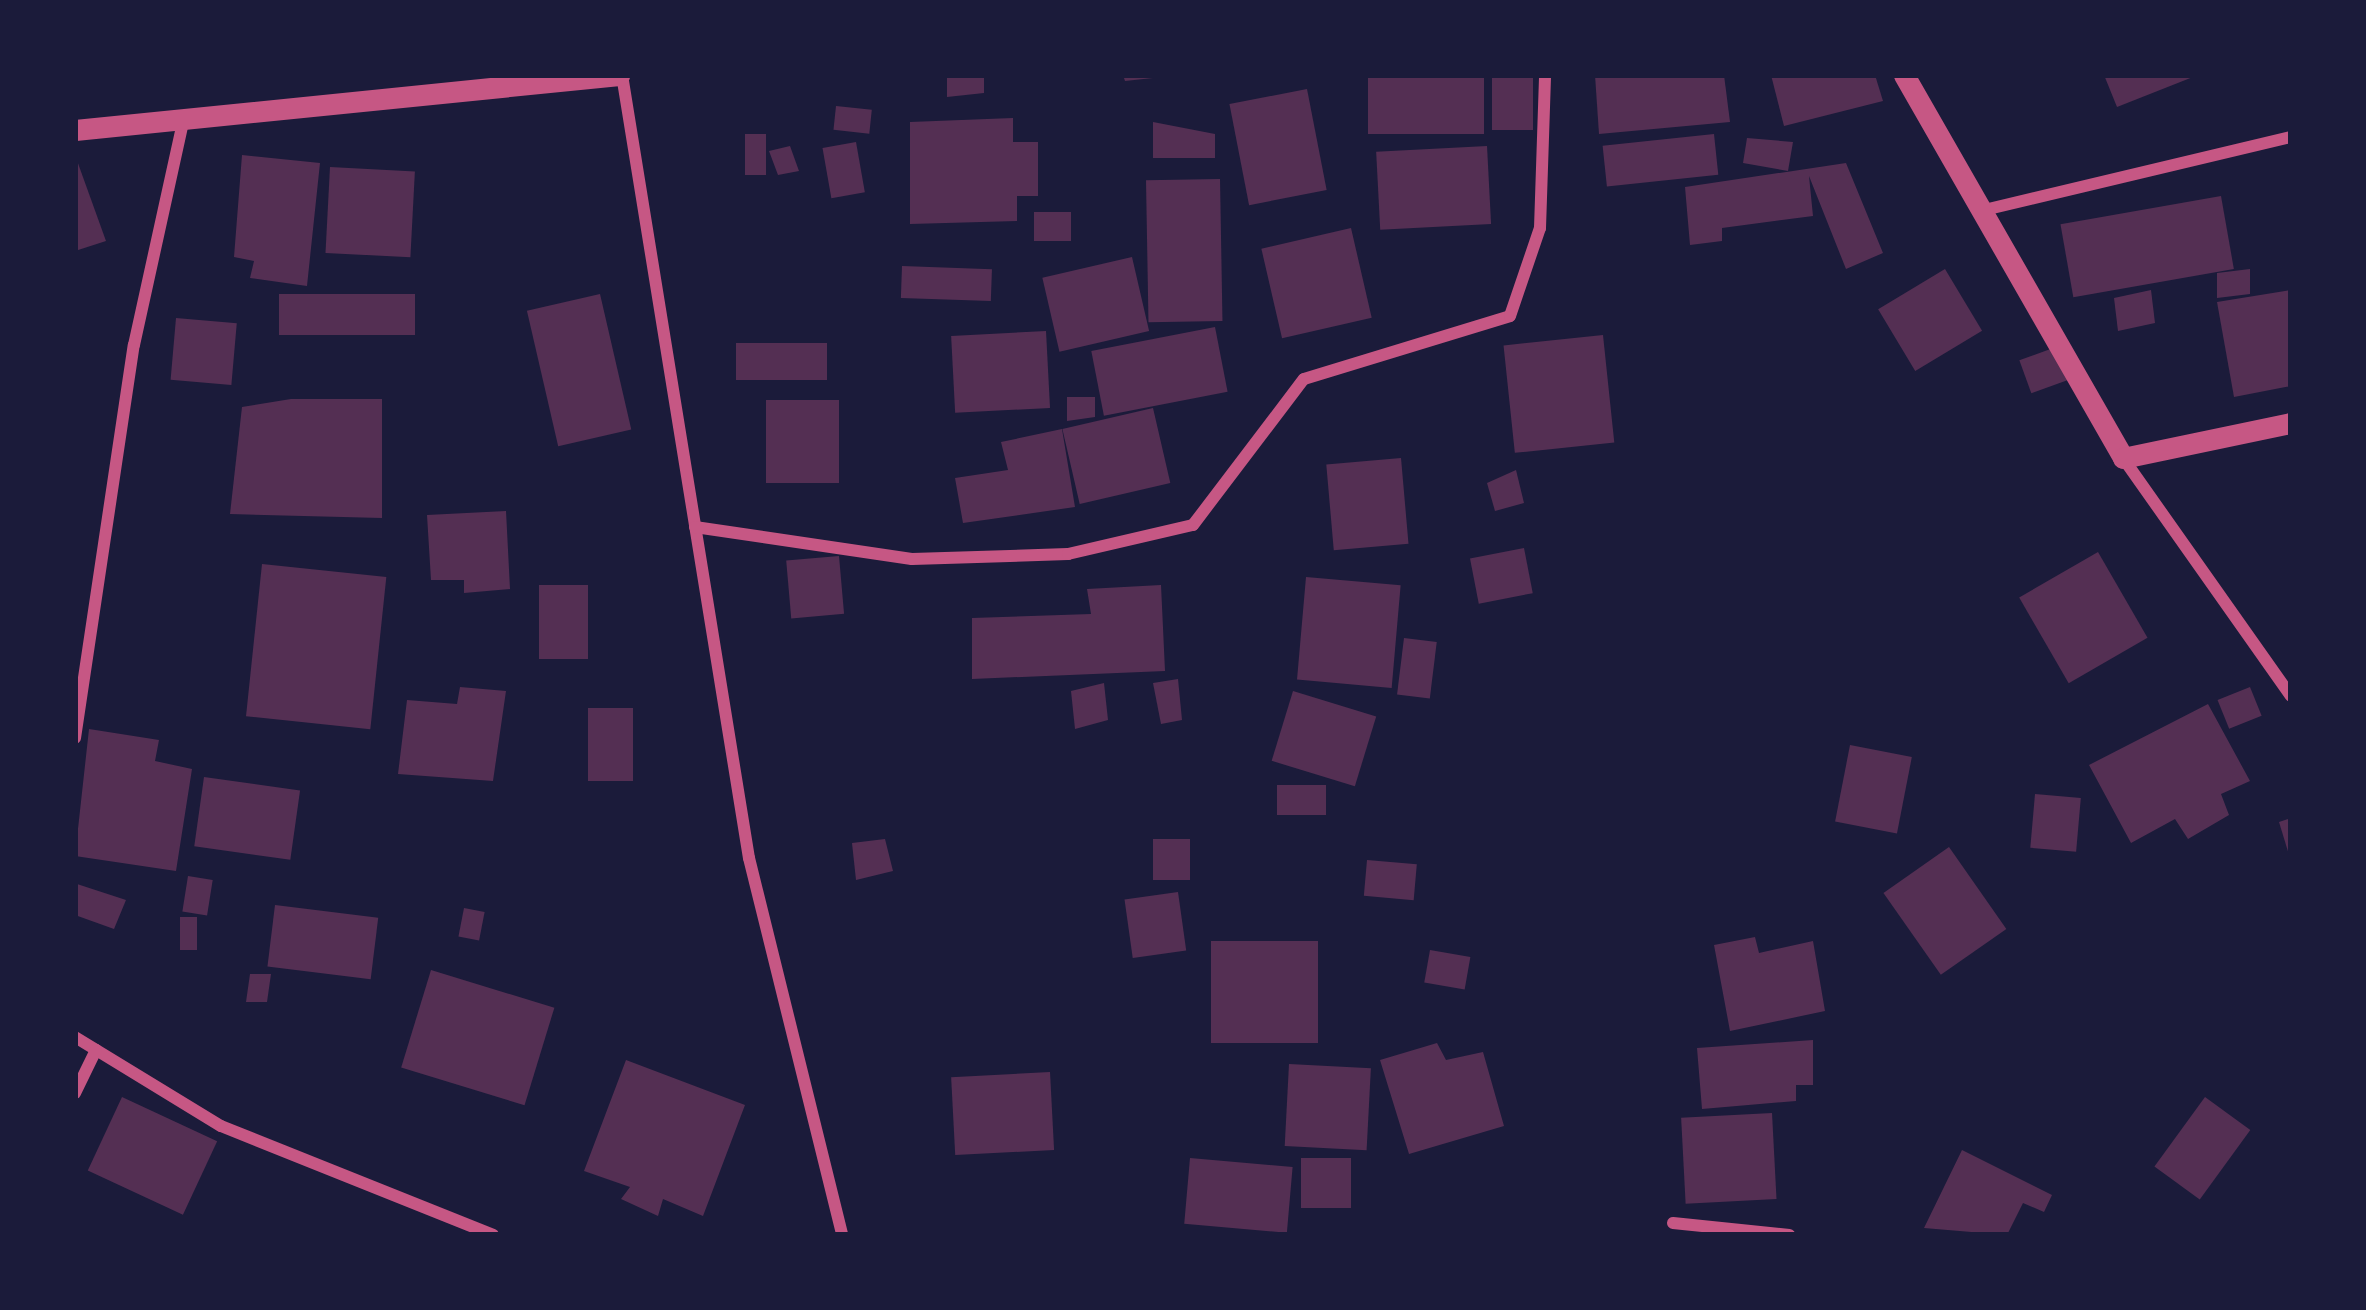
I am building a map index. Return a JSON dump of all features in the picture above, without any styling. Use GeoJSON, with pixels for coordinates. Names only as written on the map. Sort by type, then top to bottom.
{"type":"FeatureCollection","features":[{"type":"Feature","properties":{"kind":"street"},"geometry":{"type":"LineString","coordinates":[[75,130],[620,75],[749,858],[842,1235]]}},
{"type":"Feature","properties":{"kind":"street"},"geometry":{"type":"LineString","coordinates":[[695,527],[912,560],[1068,554],[1193,525],[1304,379],[1510,316],[1540,228],[1545,75]]}},
{"type":"Feature","properties":{"kind":"street"},"geometry":{"type":"LineString","coordinates":[[1904,75],[2123,458],[2291,696]]}},
{"type":"Feature","properties":{"kind":"street"},"geometry":{"type":"LineString","coordinates":[[75,739],[134,345],[184,116]]}},
{"type":"Feature","properties":{"kind":"street"},"geometry":{"type":"LineString","coordinates":[[1978,211],[2291,136]]}},
{"type":"Feature","properties":{"kind":"street"},"geometry":{"type":"LineString","coordinates":[[2123,458],[2291,423]]}},
{"type":"Feature","properties":{"kind":"street"},"geometry":{"type":"LineString","coordinates":[[75,1037],[221,1126],[493,1235]]}},
{"type":"Feature","properties":{"kind":"street"},"geometry":{"type":"LineString","coordinates":[[75,1093],[96,1050]]}},
{"type":"Feature","properties":{"kind":"street"},"geometry":{"type":"LineString","coordinates":[[440,1235],[443,1215]]}},
{"type":"Feature","properties":{"kind":"street"},"geometry":{"type":"LineString","coordinates":[[1673,1223],[1790,1235]]}},
{"type":"Feature","properties":{"kind":"building"},"geometry":{"type":"Polygon","coordinates":[[[984,75],[984,93],[947,97],[947,77],[984,75]]]}},
{"type":"Feature","properties":{"kind":"building"},"geometry":{"type":"Polygon","coordinates":[[[1123,75],[1153,75],[1153,78],[1125,81],[1123,75]]]}},
{"type":"Feature","properties":{"kind":"building"},"geometry":{"type":"Polygon","coordinates":[[[1368,75],[1484,75],[1484,134],[1368,134],[1368,75]]]}},
{"type":"Feature","properties":{"kind":"building"},"geometry":{"type":"Polygon","coordinates":[[[1492,75],[1533,75],[1533,130],[1492,130],[1492,75]]]}},
{"type":"Feature","properties":{"kind":"building"},"geometry":{"type":"Polygon","coordinates":[[[1595,75],[1724,75],[1730,122],[1599,134],[1595,75]]]}},
{"type":"Feature","properties":{"kind":"building"},"geometry":{"type":"Polygon","coordinates":[[[1771,75],[1875,75],[1883,101],[1784,126],[1771,75]]]}},
{"type":"Feature","properties":{"kind":"building"},"geometry":{"type":"Polygon","coordinates":[[[2104,75],[2198,75],[2117,107],[2104,75]]]}},
{"type":"Feature","properties":{"kind":"building"},"geometry":{"type":"Polygon","coordinates":[[[1307,89],[1327,190],[1249,205],[1229,104],[1307,89]]]}},
{"type":"Feature","properties":{"kind":"building"},"geometry":{"type":"Polygon","coordinates":[[[836,106],[872,110],[869,134],[833,130],[836,106]]]}},
{"type":"Feature","properties":{"kind":"building"},"geometry":{"type":"Polygon","coordinates":[[[1013,118],[1013,142],[1038,142],[1038,196],[1017,196],[1017,221],[910,224],[910,122],[1013,118]]]}},
{"type":"Feature","properties":{"kind":"building"},"geometry":{"type":"Polygon","coordinates":[[[1153,122],[1215,134],[1215,158],[1153,158],[1153,122]]]}},
{"type":"Feature","properties":{"kind":"building"},"geometry":{"type":"Polygon","coordinates":[[[745,134],[766,134],[766,175],[745,175],[745,134]]]}},
{"type":"Feature","properties":{"kind":"building"},"geometry":{"type":"Polygon","coordinates":[[[1714,134],[1718,175],[1607,186],[1603,146],[1714,134]]]}},
{"type":"Feature","properties":{"kind":"building"},"geometry":{"type":"Polygon","coordinates":[[[1747,138],[1793,142],[1788,171],[1743,163],[1747,138]]]}},
{"type":"Feature","properties":{"kind":"building"},"geometry":{"type":"Polygon","coordinates":[[[856,142],[865,192],[831,198],[823,148],[856,142]]]}},
{"type":"Feature","properties":{"kind":"building"},"geometry":{"type":"Polygon","coordinates":[[[790,146],[799,171],[778,175],[769,151],[790,146]]]}},
{"type":"Feature","properties":{"kind":"building"},"geometry":{"type":"Polygon","coordinates":[[[1487,146],[1491,224],[1380,230],[1376,152],[1487,146]]]}},
{"type":"Feature","properties":{"kind":"building"},"geometry":{"type":"Polygon","coordinates":[[[75,155],[106,241],[75,251],[75,155]]]}},
{"type":"Feature","properties":{"kind":"building"},"geometry":{"type":"Polygon","coordinates":[[[242,155],[320,163],[307,286],[250,278],[254,261],[234,257],[242,155]]]}},
{"type":"Feature","properties":{"kind":"building"},"geometry":{"type":"Polygon","coordinates":[[[1846,163],[1883,253],[1846,269],[1809,176],[1813,216],[1722,228],[1722,241],[1690,245],[1685,187],[1846,163]]]}},
{"type":"Feature","properties":{"kind":"building"},"geometry":{"type":"Polygon","coordinates":[[[330,167],[415,171],[410,257],[325,253],[330,167]]]}},
{"type":"Feature","properties":{"kind":"building"},"geometry":{"type":"Polygon","coordinates":[[[1220,179],[1222,321],[1148,322],[1146,180],[1220,179]]]}},
{"type":"Feature","properties":{"kind":"building"},"geometry":{"type":"Polygon","coordinates":[[[2221,196],[2234,269],[2073,297],[2060,224],[2221,196]]]}},
{"type":"Feature","properties":{"kind":"building"},"geometry":{"type":"Polygon","coordinates":[[[1034,212],[1071,212],[1071,241],[1034,241],[1034,212]]]}},
{"type":"Feature","properties":{"kind":"building"},"geometry":{"type":"Polygon","coordinates":[[[1351,228],[1372,318],[1282,338],[1261,249],[1351,228]]]}},
{"type":"Feature","properties":{"kind":"building"},"geometry":{"type":"Polygon","coordinates":[[[1132,257],[1149,331],[1059,352],[1042,278],[1132,257]]]}},
{"type":"Feature","properties":{"kind":"building"},"geometry":{"type":"Polygon","coordinates":[[[902,266],[992,269],[991,301],[901,298],[902,266]]]}},
{"type":"Feature","properties":{"kind":"building"},"geometry":{"type":"Polygon","coordinates":[[[1945,269],[1982,331],[1915,371],[1878,309],[1945,269]]]}},
{"type":"Feature","properties":{"kind":"building"},"geometry":{"type":"Polygon","coordinates":[[[2250,269],[2250,294],[2217,298],[2217,273],[2250,269]]]}},
{"type":"Feature","properties":{"kind":"building"},"geometry":{"type":"Polygon","coordinates":[[[2151,290],[2155,323],[2118,331],[2114,298],[2151,290]]]}},
{"type":"Feature","properties":{"kind":"building"},"geometry":{"type":"Polygon","coordinates":[[[2291,290],[2291,386],[2234,397],[2217,302],[2291,290]]]}},
{"type":"Feature","properties":{"kind":"building"},"geometry":{"type":"Polygon","coordinates":[[[279,294],[415,294],[415,335],[279,335],[279,294]]]}},
{"type":"Feature","properties":{"kind":"building"},"geometry":{"type":"Polygon","coordinates":[[[600,294],[631,429],[558,446],[527,311],[600,294]]]}},
{"type":"Feature","properties":{"kind":"building"},"geometry":{"type":"Polygon","coordinates":[[[176,318],[237,323],[231,385],[171,380],[176,318]]]}},
{"type":"Feature","properties":{"kind":"building"},"geometry":{"type":"Polygon","coordinates":[[[1215,327],[1228,392],[1104,416],[1091,351],[1215,327]]]}},
{"type":"Feature","properties":{"kind":"building"},"geometry":{"type":"Polygon","coordinates":[[[1046,331],[1050,408],[955,413],[951,336],[1046,331]]]}},
{"type":"Feature","properties":{"kind":"building"},"geometry":{"type":"Polygon","coordinates":[[[1603,335],[1614,442],[1515,453],[1504,345],[1603,335]]]}},
{"type":"Feature","properties":{"kind":"building"},"geometry":{"type":"Polygon","coordinates":[[[736,343],[827,343],[827,380],[736,380],[736,343]]]}},
{"type":"Feature","properties":{"kind":"building"},"geometry":{"type":"Polygon","coordinates":[[[2056,347],[2068,380],[2031,393],[2019,360],[2056,347]]]}},
{"type":"Feature","properties":{"kind":"building"},"geometry":{"type":"Polygon","coordinates":[[[1067,397],[1095,397],[1095,417],[1067,421],[1067,397]]]}},
{"type":"Feature","properties":{"kind":"building"},"geometry":{"type":"Polygon","coordinates":[[[291,399],[382,399],[382,518],[230,514],[242,407],[291,399]]]}},
{"type":"Feature","properties":{"kind":"building"},"geometry":{"type":"Polygon","coordinates":[[[766,400],[839,400],[839,483],[766,483],[766,400]]]}},
{"type":"Feature","properties":{"kind":"building"},"geometry":{"type":"Polygon","coordinates":[[[1153,408],[1170,483],[1080,504],[1062,429],[1153,408]]]}},
{"type":"Feature","properties":{"kind":"building"},"geometry":{"type":"Polygon","coordinates":[[[1062,429],[1075,507],[963,523],[955,478],[1008,470],[1001,442],[1062,429]]]}},
{"type":"Feature","properties":{"kind":"building"},"geometry":{"type":"Polygon","coordinates":[[[1401,458],[1408,544],[1334,550],[1326,465],[1401,458]]]}},
{"type":"Feature","properties":{"kind":"building"},"geometry":{"type":"Polygon","coordinates":[[[1516,470],[1524,503],[1495,511],[1487,483],[1516,470]]]}},
{"type":"Feature","properties":{"kind":"building"},"geometry":{"type":"Polygon","coordinates":[[[506,511],[510,589],[464,593],[464,580],[431,580],[427,515],[506,511]]]}},
{"type":"Feature","properties":{"kind":"building"},"geometry":{"type":"Polygon","coordinates":[[[1524,548],[1533,593],[1479,604],[1470,558],[1524,548]]]}},
{"type":"Feature","properties":{"kind":"building"},"geometry":{"type":"Polygon","coordinates":[[[2098,552],[2148,638],[2069,683],[2019,598],[2098,552]]]}},
{"type":"Feature","properties":{"kind":"building"},"geometry":{"type":"Polygon","coordinates":[[[839,556],[844,614],[791,618],[786,561],[839,556]]]}},
{"type":"Feature","properties":{"kind":"building"},"geometry":{"type":"Polygon","coordinates":[[[262,564],[386,577],[370,729],[246,716],[262,564]]]}},
{"type":"Feature","properties":{"kind":"building"},"geometry":{"type":"Polygon","coordinates":[[[1306,577],[1401,585],[1392,688],[1297,680],[1306,577]]]}},
{"type":"Feature","properties":{"kind":"building"},"geometry":{"type":"Polygon","coordinates":[[[539,585],[588,585],[588,659],[539,659],[539,585]]]}},
{"type":"Feature","properties":{"kind":"building"},"geometry":{"type":"Polygon","coordinates":[[[1161,585],[1165,671],[972,679],[972,618],[1091,614],[1087,589],[1161,585]]]}},
{"type":"Feature","properties":{"kind":"building"},"geometry":{"type":"Polygon","coordinates":[[[1404,638],[1437,642],[1430,699],[1397,695],[1404,638]]]}},
{"type":"Feature","properties":{"kind":"building"},"geometry":{"type":"Polygon","coordinates":[[[1178,679],[1182,720],[1161,724],[1153,683],[1178,679]]]}},
{"type":"Feature","properties":{"kind":"building"},"geometry":{"type":"Polygon","coordinates":[[[1104,683],[1108,720],[1075,729],[1071,691],[1104,683]]]}},
{"type":"Feature","properties":{"kind":"building"},"geometry":{"type":"Polygon","coordinates":[[[460,687],[506,691],[493,781],[398,774],[407,700],[457,704],[460,687]]]}},
{"type":"Feature","properties":{"kind":"building"},"geometry":{"type":"Polygon","coordinates":[[[2250,687],[2262,716],[2229,729],[2218,700],[2250,687]]]}},
{"type":"Feature","properties":{"kind":"building"},"geometry":{"type":"Polygon","coordinates":[[[1293,691],[1376,716],[1355,786],[1272,761],[1293,691]]]}},
{"type":"Feature","properties":{"kind":"building"},"geometry":{"type":"Polygon","coordinates":[[[2208,704],[2250,781],[2221,794],[2229,815],[2188,839],[2175,819],[2131,843],[2089,765],[2208,704]]]}},
{"type":"Feature","properties":{"kind":"building"},"geometry":{"type":"Polygon","coordinates":[[[588,708],[633,708],[633,781],[588,781],[588,708]]]}},
{"type":"Feature","properties":{"kind":"building"},"geometry":{"type":"Polygon","coordinates":[[[89,729],[159,740],[155,761],[192,769],[176,871],[75,856],[89,729]]]}},
{"type":"Feature","properties":{"kind":"building"},"geometry":{"type":"Polygon","coordinates":[[[1850,745],[1912,757],[1897,834],[1835,822],[1850,745]]]}},
{"type":"Feature","properties":{"kind":"building"},"geometry":{"type":"Polygon","coordinates":[[[204,777],[300,790],[290,860],[194,846],[204,777]]]}},
{"type":"Feature","properties":{"kind":"building"},"geometry":{"type":"Polygon","coordinates":[[[1277,785],[1326,785],[1326,815],[1277,815],[1277,785]]]}},
{"type":"Feature","properties":{"kind":"building"},"geometry":{"type":"Polygon","coordinates":[[[2035,794],[2081,798],[2076,852],[2030,848],[2035,794]]]}},
{"type":"Feature","properties":{"kind":"building"},"geometry":{"type":"Polygon","coordinates":[[[2291,818],[2291,858],[2290,858],[2279,822],[2291,818]]]}},
{"type":"Feature","properties":{"kind":"building"},"geometry":{"type":"Polygon","coordinates":[[[885,839],[893,871],[856,880],[852,843],[885,839]]]}},
{"type":"Feature","properties":{"kind":"building"},"geometry":{"type":"Polygon","coordinates":[[[1153,839],[1190,839],[1190,880],[1153,880],[1153,839]]]}},
{"type":"Feature","properties":{"kind":"building"},"geometry":{"type":"Polygon","coordinates":[[[1949,847],[2006,929],[1941,975],[1883,893],[1949,847]]]}},
{"type":"Feature","properties":{"kind":"building"},"geometry":{"type":"Polygon","coordinates":[[[1367,860],[1417,864],[1414,900],[1364,896],[1367,860]]]}},
{"type":"Feature","properties":{"kind":"building"},"geometry":{"type":"Polygon","coordinates":[[[188,876],[213,880],[207,915],[182,912],[188,876]]]}},
{"type":"Feature","properties":{"kind":"building"},"geometry":{"type":"Polygon","coordinates":[[[77,884],[126,900],[114,929],[75,915],[77,884]]]}},
{"type":"Feature","properties":{"kind":"building"},"geometry":{"type":"Polygon","coordinates":[[[1178,892],[1186,950],[1133,958],[1125,900],[1178,892]]]}},
{"type":"Feature","properties":{"kind":"building"},"geometry":{"type":"Polygon","coordinates":[[[275,905],[378,918],[371,979],[267,967],[275,905]]]}},
{"type":"Feature","properties":{"kind":"building"},"geometry":{"type":"Polygon","coordinates":[[[464,908],[485,912],[479,940],[458,936],[464,908]]]}},
{"type":"Feature","properties":{"kind":"building"},"geometry":{"type":"Polygon","coordinates":[[[180,917],[197,917],[197,950],[180,950],[180,917]]]}},
{"type":"Feature","properties":{"kind":"building"},"geometry":{"type":"Polygon","coordinates":[[[1755,937],[1759,953],[1813,941],[1825,1011],[1730,1031],[1714,945],[1755,937]]]}},
{"type":"Feature","properties":{"kind":"building"},"geometry":{"type":"Polygon","coordinates":[[[1211,941],[1318,941],[1318,1043],[1211,1043],[1211,941]]]}},
{"type":"Feature","properties":{"kind":"building"},"geometry":{"type":"Polygon","coordinates":[[[1430,950],[1470,957],[1465,990],[1424,982],[1430,950]]]}},
{"type":"Feature","properties":{"kind":"building"},"geometry":{"type":"Polygon","coordinates":[[[431,970],[554,1008],[525,1105],[401,1068],[431,970]]]}},
{"type":"Feature","properties":{"kind":"building"},"geometry":{"type":"Polygon","coordinates":[[[250,974],[271,974],[267,1002],[246,1002],[250,974]]]}},
{"type":"Feature","properties":{"kind":"building"},"geometry":{"type":"Polygon","coordinates":[[[1813,1040],[1813,1085],[1796,1085],[1796,1101],[1702,1109],[1697,1048],[1813,1040]]]}},
{"type":"Feature","properties":{"kind":"building"},"geometry":{"type":"Polygon","coordinates":[[[1437,1043],[1446,1060],[1483,1052],[1504,1126],[1409,1154],[1380,1060],[1437,1043]]]}},
{"type":"Feature","properties":{"kind":"building"},"geometry":{"type":"Polygon","coordinates":[[[626,1060],[745,1105],[703,1216],[663,1199],[658,1216],[621,1199],[630,1187],[584,1171],[626,1060]]]}},
{"type":"Feature","properties":{"kind":"building"},"geometry":{"type":"Polygon","coordinates":[[[1289,1064],[1371,1068],[1367,1150],[1285,1146],[1289,1064]]]}},
{"type":"Feature","properties":{"kind":"building"},"geometry":{"type":"Polygon","coordinates":[[[1050,1072],[1054,1150],[955,1155],[951,1077],[1050,1072]]]}},
{"type":"Feature","properties":{"kind":"building"},"geometry":{"type":"Polygon","coordinates":[[[122,1097],[217,1141],[183,1215],[88,1170],[122,1097]]]}},
{"type":"Feature","properties":{"kind":"building"},"geometry":{"type":"Polygon","coordinates":[[[2205,1097],[2250,1130],[2200,1199],[2154,1167],[2205,1097]]]}},
{"type":"Feature","properties":{"kind":"building"},"geometry":{"type":"Polygon","coordinates":[[[1772,1113],[1777,1199],[1686,1204],[1681,1118],[1772,1113]]]}},
{"type":"Feature","properties":{"kind":"building"},"geometry":{"type":"Polygon","coordinates":[[[1962,1150],[2052,1195],[2044,1212],[2023,1203],[2007,1235],[1924,1228],[1962,1150]]]}},
{"type":"Feature","properties":{"kind":"building"},"geometry":{"type":"Polygon","coordinates":[[[1190,1158],[1293,1167],[1287,1233],[1184,1224],[1190,1158]]]}},
{"type":"Feature","properties":{"kind":"building"},"geometry":{"type":"Polygon","coordinates":[[[1301,1158],[1351,1158],[1351,1208],[1301,1208],[1301,1158]]]}}]}
